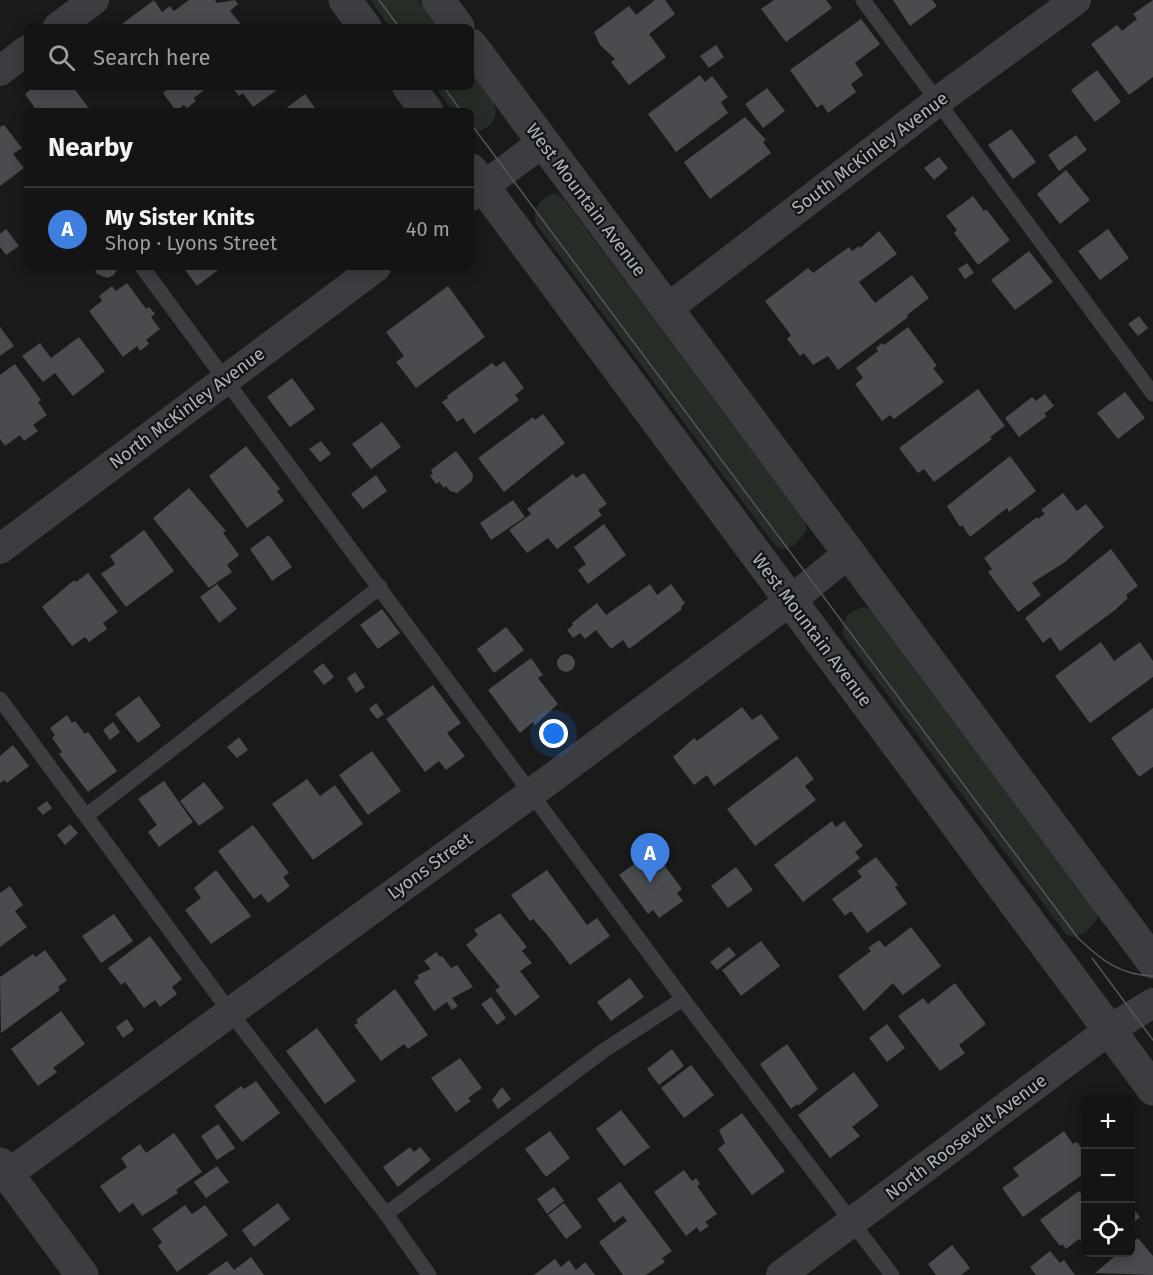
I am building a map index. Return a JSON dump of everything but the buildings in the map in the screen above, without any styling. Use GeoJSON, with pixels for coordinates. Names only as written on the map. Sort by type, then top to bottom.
{"type":"FeatureCollection","features":[{"type":"Feature","properties":{"kind":"street"},"geometry":{"type":"LineString","coordinates":[[62,24],[94,0]]}},
{"type":"Feature","properties":{"kind":"street"},"geometry":{"type":"LineString","coordinates":[[345,0],[363,24]]}},
{"type":"Feature","properties":{"kind":"street"},"geometry":{"type":"LineString","coordinates":[[438,0],[456,24]]}},
{"type":"Feature","properties":{"kind":"street","name":"South McKinley Avenue"},"geometry":{"type":"LineString","coordinates":[[667,309],[938,101],[1077,0]]}},
{"type":"Feature","properties":{"kind":"street","name":"West Mountain Avenue"},"geometry":{"type":"LineString","coordinates":[[474,49],[1153,962]]}},
{"type":"Feature","properties":{"kind":"street"},"geometry":{"type":"LineString","coordinates":[[0,71],[24,52]]}},
{"type":"Feature","properties":{"kind":"street"},"geometry":{"type":"LineString","coordinates":[[411,90],[425,108]]}},
{"type":"Feature","properties":{"kind":"street"},"geometry":{"type":"LineString","coordinates":[[475,184],[543,142]]}},
{"type":"Feature","properties":{"kind":"street","name":"West Mountain Avenue"},"geometry":{"type":"LineString","coordinates":[[475,184],[790,601],[1153,1089]]}},
{"type":"Feature","properties":{"kind":"street","name":"North McKinley Avenue"},"geometry":{"type":"LineString","coordinates":[[0,549],[372,270]]}},
{"type":"Feature","properties":{"kind":"street","name":"Lyons Street"},"geometry":{"type":"LineString","coordinates":[[4,1169],[230,1012],[532,792],[790,601],[849,553]]}},
{"type":"Feature","properties":{"kind":"street","name":"North Roosevelt Avenue"},"geometry":{"type":"LineString","coordinates":[[781,1275],[1109,1030],[1153,1003]]}},
{"type":"Feature","properties":{"kind":"street"},"geometry":{"type":"LineString","coordinates":[[4,1169],[82,1275]]}},
{"type":"Feature","properties":{"kind":"lane"},"geometry":{"type":"LineString","coordinates":[[862,0],[1153,394]]}},
{"type":"Feature","properties":{"kind":"lane"},"geometry":{"type":"LineString","coordinates":[[144,270],[683,999],[892,1275]]}},
{"type":"Feature","properties":{"kind":"lane"},"geometry":{"type":"LineString","coordinates":[[86,816],[380,587]]}},
{"type":"Feature","properties":{"kind":"lane"},"geometry":{"type":"LineString","coordinates":[[0,699],[230,1012],[386,1214],[429,1275]]}},
{"type":"Feature","properties":{"kind":"lane"},"geometry":{"type":"LineString","coordinates":[[386,1214],[603,1051],[683,999]]}},
{"type":"Feature","properties":{"kind":"shaded area"},"geometry":{"type":"Polygon","coordinates":[[[370,0],[418,0],[436,24],[388,24],[370,0]]]}},
{"type":"Feature","properties":{"kind":"shaded area"},"geometry":{"type":"Polygon","coordinates":[[[474,75],[494,103],[495,118],[490,125],[480,131],[474,130],[474,108],[451,108],[437,90],[474,90],[474,75]]]}},
{"type":"Feature","properties":{"kind":"shaded area"},"geometry":{"type":"Polygon","coordinates":[[[555,193],[563,198],[804,519],[807,530],[795,545],[782,549],[775,545],[536,224],[535,213],[538,204],[555,193]]]}},
{"type":"Feature","properties":{"kind":"shaded area"},"geometry":{"type":"Polygon","coordinates":[[[867,607],[877,614],[1095,908],[1098,918],[1086,933],[1073,937],[1066,934],[843,635],[844,623],[848,615],[855,610],[867,607]]]}},
{"type":"Feature","properties":{"kind":"tram line"},"geometry":{"type":"LineString","coordinates":[[379,0],[397,24]]}},
{"type":"Feature","properties":{"kind":"tram line"},"geometry":{"type":"LineString","coordinates":[[446,90],[459,108]]}},
{"type":"Feature","properties":{"kind":"tram line"},"geometry":{"type":"LineString","coordinates":[[474,128],[1078,938],[1112,965],[1131,973],[1153,976]]}},
{"type":"Feature","properties":{"kind":"tram line"},"geometry":{"type":"LineString","coordinates":[[1092,958],[1153,1040]]}},
{"type":"Feature","properties":{"kind":"place","name":"My Sister Knits"},"geometry":{"type":"Point","coordinates":[650,883]}}]}
